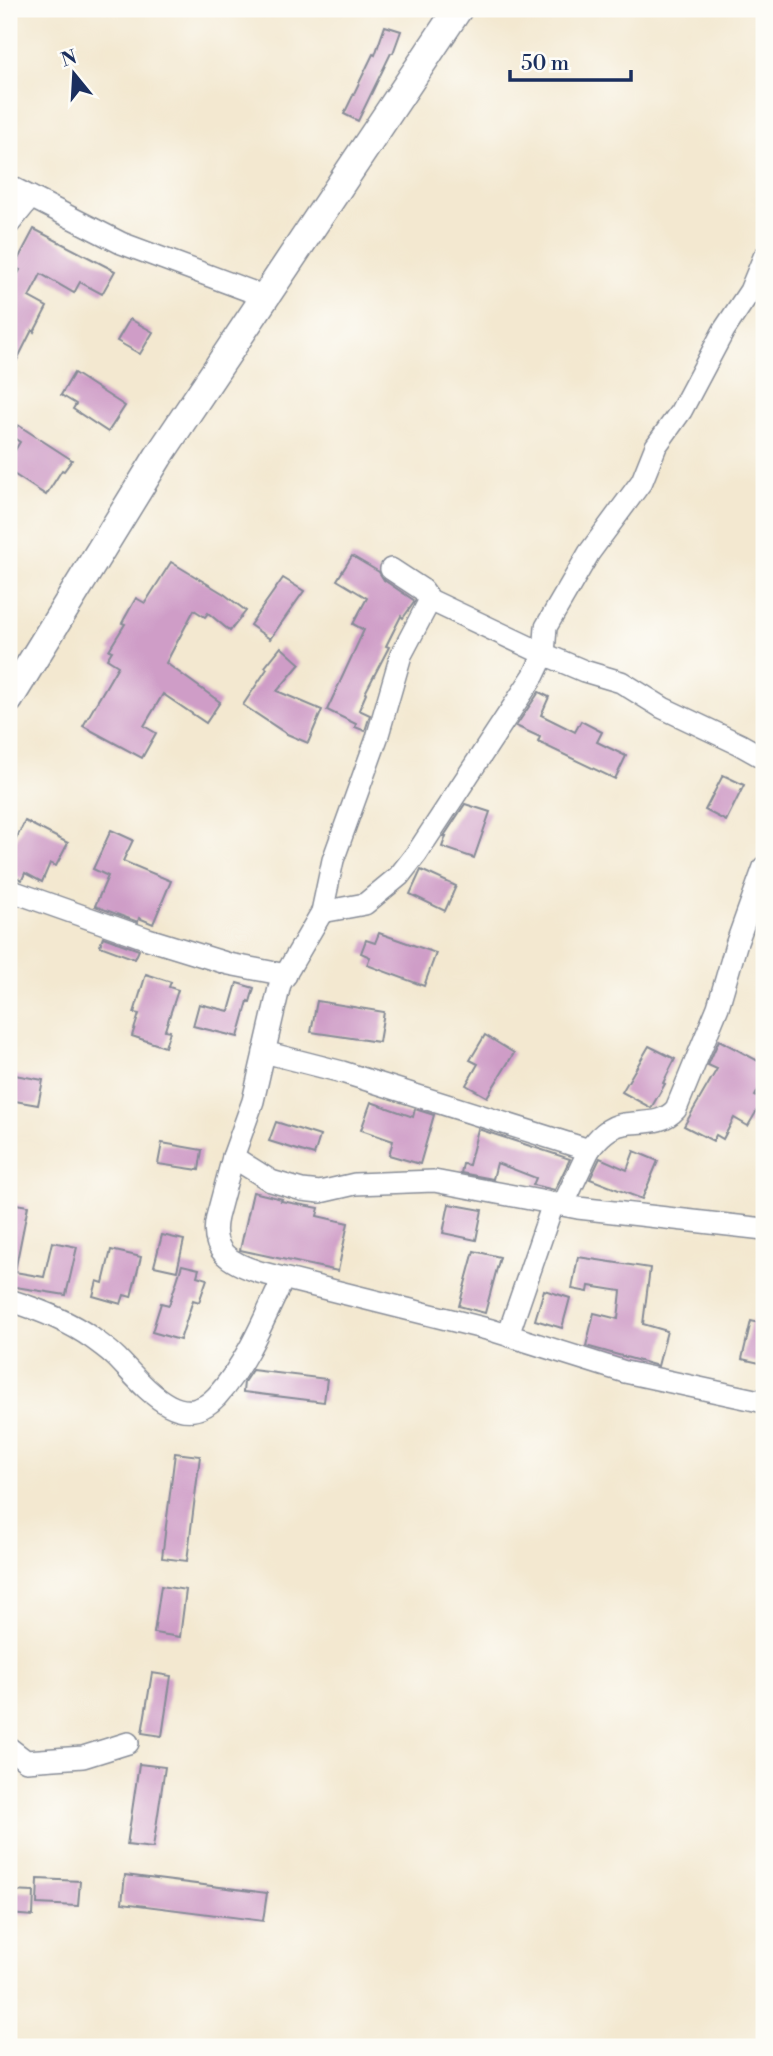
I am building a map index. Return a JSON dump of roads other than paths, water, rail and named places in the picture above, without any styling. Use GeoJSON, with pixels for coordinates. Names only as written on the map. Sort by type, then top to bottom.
{"type":"FeatureCollection","features":[{"type":"Feature","properties":{"kind":"main road"},"geometry":{"type":"LineString","coordinates":[[9,699],[158,457],[458,9]]}},
{"type":"Feature","properties":{"kind":"street"},"geometry":{"type":"LineString","coordinates":[[9,186],[121,243],[267,297]]}},
{"type":"Feature","properties":{"kind":"street"},"geometry":{"type":"LineString","coordinates":[[9,224],[31,197]]}},
{"type":"Feature","properties":{"kind":"street"},"geometry":{"type":"LineString","coordinates":[[322,912],[365,904],[399,876],[482,755],[534,675],[544,654],[546,626],[589,552],[642,481],[656,446],[681,411],[724,330],[750,291],[764,257]]}},
{"type":"Feature","properties":{"kind":"street"},"geometry":{"type":"LineString","coordinates":[[391,569],[423,590],[429,600],[544,654],[584,671],[621,682],[663,708],[764,758]]}},
{"type":"Feature","properties":{"kind":"street"},"geometry":{"type":"LineString","coordinates":[[429,600],[401,656],[377,738],[333,860],[322,912],[280,984],[253,1101],[233,1157],[215,1225],[220,1246],[227,1259],[237,1265],[283,1279],[508,1335],[625,1372],[764,1402]]}},
{"type":"Feature","properties":{"kind":"street"},"geometry":{"type":"LineString","coordinates":[[508,1335],[558,1205],[589,1150],[602,1134],[615,1126],[624,1123],[648,1123],[669,1117],[676,1109],[718,1007],[736,945],[764,867]]}},
{"type":"Feature","properties":{"kind":"street"},"geometry":{"type":"LineString","coordinates":[[9,890],[229,964],[286,975]]}},
{"type":"Feature","properties":{"kind":"street"},"geometry":{"type":"LineString","coordinates":[[264,1052],[342,1072],[589,1150]]}},
{"type":"Feature","properties":{"kind":"street"},"geometry":{"type":"LineString","coordinates":[[233,1157],[271,1181],[302,1190],[320,1192],[355,1184],[435,1181],[558,1205],[764,1229]]}},
{"type":"Feature","properties":{"kind":"street"},"geometry":{"type":"LineString","coordinates":[[9,1300],[44,1311],[89,1335],[114,1355],[160,1401],[172,1407],[191,1409],[216,1397],[246,1355],[283,1279]]}},
{"type":"Feature","properties":{"kind":"street"},"geometry":{"type":"LineString","coordinates":[[9,1748],[26,1761],[83,1757],[128,1743]]}}]}
